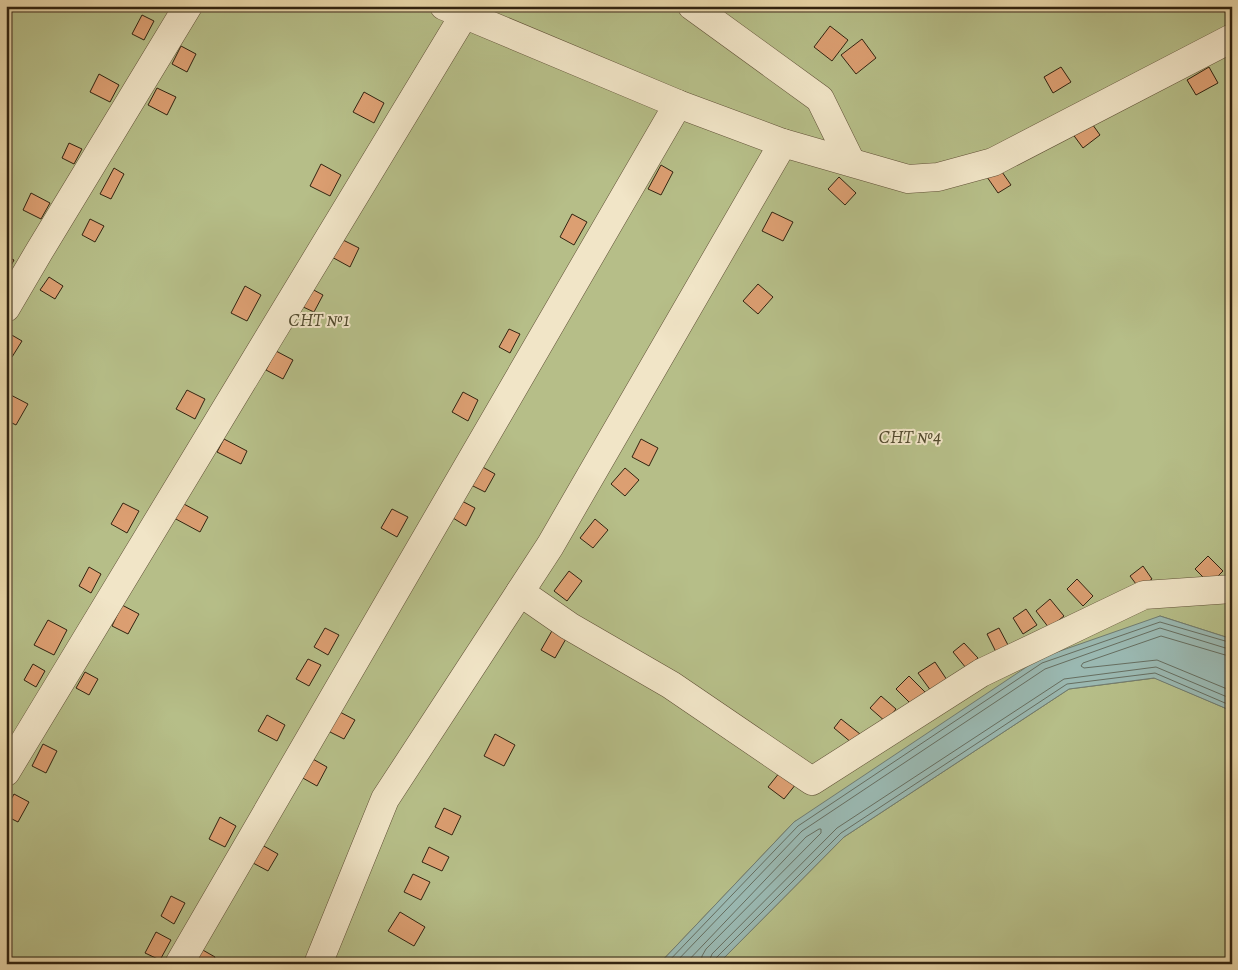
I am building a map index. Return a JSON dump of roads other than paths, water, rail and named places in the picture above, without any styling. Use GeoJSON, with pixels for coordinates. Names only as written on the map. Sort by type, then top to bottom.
{"type":"FeatureCollection","features":[{"type":"Feature","properties":{"kind":"street"},"geometry":{"type":"LineString","coordinates":[[6,308],[188,6]]}},
{"type":"Feature","properties":{"kind":"street"},"geometry":{"type":"LineString","coordinates":[[692,6],[820,99],[851,162]]}},
{"type":"Feature","properties":{"kind":"street"},"geometry":{"type":"LineString","coordinates":[[6,772],[454,11],[678,104],[783,143],[908,179],[938,177],[993,162],[1232,38]]}},
{"type":"Feature","properties":{"kind":"street"},"geometry":{"type":"LineString","coordinates":[[180,964],[678,104]]}},
{"type":"Feature","properties":{"kind":"street"},"geometry":{"type":"LineString","coordinates":[[318,964],[385,799],[550,546],[783,143]]}},
{"type":"Feature","properties":{"kind":"street"},"geometry":{"type":"LineString","coordinates":[[520,592],[568,626],[671,685],[812,781],[981,673],[1144,595],[1232,589]]}},
{"type":"Feature","properties":{"kind":"water"},"geometry":{"type":"Polygon","coordinates":[[[1160,616],[1232,639],[1232,711],[1154,678],[1069,689],[844,837],[718,964],[659,964],[794,822],[1040,658],[1160,616]]]}},
{"type":"Feature","properties":{"kind":"park label","name":"СНТ №1"},"geometry":{"type":"Point","coordinates":[319,319]}},
{"type":"Feature","properties":{"kind":"park label","name":"СНТ №4"},"geometry":{"type":"Point","coordinates":[910,436]}}]}
